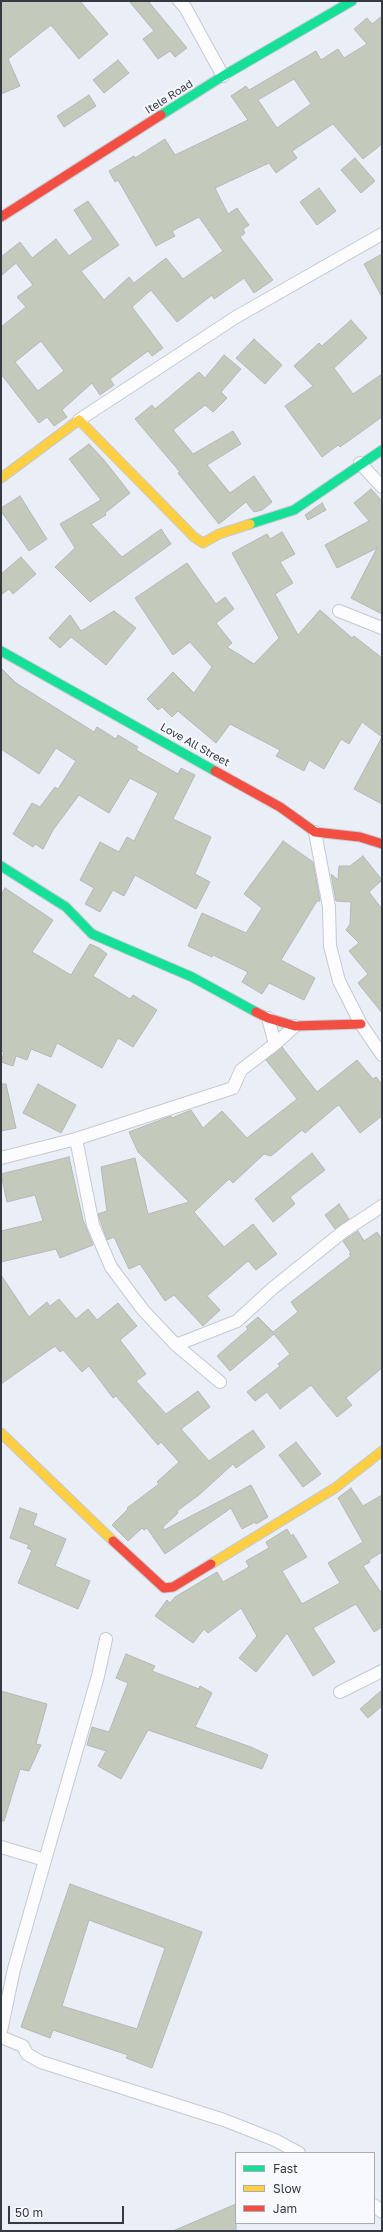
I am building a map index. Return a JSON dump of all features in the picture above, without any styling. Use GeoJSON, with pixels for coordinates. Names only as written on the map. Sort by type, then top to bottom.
{"type":"FeatureCollection","features":[{"type":"Feature","properties":{"kind":"street","name":"Itele Road"},"geometry":{"type":"LineString","coordinates":[[1,218],[223,76],[352,1]]}},
{"type":"Feature","properties":{"kind":"street"},"geometry":{"type":"LineString","coordinates":[[185,3],[223,76]]}},
{"type":"Feature","properties":{"kind":"street"},"geometry":{"type":"LineString","coordinates":[[1,478],[79,420],[236,318],[382,234]]}},
{"type":"Feature","properties":{"kind":"street"},"geometry":{"type":"LineString","coordinates":[[79,420],[194,537],[203,543],[219,534],[294,510],[360,463],[382,450]]}},
{"type":"Feature","properties":{"kind":"street"},"geometry":{"type":"LineString","coordinates":[[360,463],[382,487]]}},
{"type":"Feature","properties":{"kind":"street"},"geometry":{"type":"LineString","coordinates":[[339,611],[382,628]]}},
{"type":"Feature","properties":{"kind":"street","name":"Love All Street"},"geometry":{"type":"LineString","coordinates":[[1,651],[280,806],[315,832]]}},
{"type":"Feature","properties":{"kind":"street"},"geometry":{"type":"LineString","coordinates":[[382,844],[360,837],[315,832],[330,907],[330,946],[339,981],[361,1024],[382,1055]]}},
{"type":"Feature","properties":{"kind":"street"},"geometry":{"type":"LineString","coordinates":[[1,866],[66,907],[92,934],[192,977],[268,1018],[295,1026],[361,1024]]}},
{"type":"Feature","properties":{"kind":"street"},"geometry":{"type":"LineString","coordinates":[[268,1018],[275,1044]]}},
{"type":"Feature","properties":{"kind":"street"},"geometry":{"type":"LineString","coordinates":[[1,1158],[76,1139],[233,1088],[241,1070],[275,1044],[295,1026]]}},
{"type":"Feature","properties":{"kind":"street"},"geometry":{"type":"LineString","coordinates":[[76,1139],[93,1226],[111,1267],[143,1310],[176,1345],[220,1382]]}},
{"type":"Feature","properties":{"kind":"street"},"geometry":{"type":"LineString","coordinates":[[176,1345],[237,1321],[273,1288],[344,1231],[382,1206]]}},
{"type":"Feature","properties":{"kind":"street"},"geometry":{"type":"LineString","coordinates":[[1,1433],[157,1584],[164,1588],[173,1587],[336,1488],[382,1451]]}},
{"type":"Feature","properties":{"kind":"street"},"geometry":{"type":"LineString","coordinates":[[1,2031],[14,1970],[98,1676],[106,1639]]}},
{"type":"Feature","properties":{"kind":"street"},"geometry":{"type":"LineString","coordinates":[[340,1692],[382,1671]]}},
{"type":"Feature","properties":{"kind":"street"},"geometry":{"type":"LineString","coordinates":[[1,1848],[45,1860]]}},
{"type":"Feature","properties":{"kind":"street"},"geometry":{"type":"LineString","coordinates":[[1,2037],[23,2046],[28,2054],[41,2062],[224,2120],[275,2140],[297,2152]]}},
{"type":"Feature","properties":{"kind":"building"},"geometry":{"type":"Polygon","coordinates":[[[1,1],[80,1],[108,34],[79,59],[51,25],[8,59],[20,86],[1,94],[1,1]]]}},
{"type":"Feature","properties":{"kind":"building"},"geometry":{"type":"Polygon","coordinates":[[[129,1],[148,1],[187,48],[175,57],[170,51],[158,59],[143,39],[154,31],[129,1]]]}},
{"type":"Feature","properties":{"kind":"building"},"geometry":{"type":"Polygon","coordinates":[[[382,16],[382,144],[363,159],[333,124],[292,151],[297,158],[276,173],[269,163],[215,188],[228,214],[237,208],[249,225],[243,229],[245,233],[240,237],[273,280],[254,293],[244,278],[214,299],[212,295],[177,322],[151,290],[132,307],[163,348],[152,356],[148,351],[110,379],[114,385],[100,395],[92,383],[62,410],[67,417],[54,426],[47,417],[39,423],[1,374],[1,327],[26,307],[17,297],[33,285],[16,263],[1,276],[1,257],[20,242],[32,258],[56,239],[69,256],[93,239],[74,210],[88,201],[119,245],[81,271],[104,300],[129,277],[134,283],[166,258],[183,279],[223,251],[199,217],[172,231],[175,236],[156,246],[118,180],[115,182],[109,171],[134,156],[135,158],[165,139],[175,155],[248,120],[231,96],[246,86],[249,90],[316,51],[321,60],[338,49],[344,58],[367,44],[354,29],[367,18],[372,24],[382,16]],[[294,79],[258,100],[277,128],[311,104],[294,79]],[[41,341],[15,362],[38,391],[64,371],[41,341]]]}},
{"type":"Feature","properties":{"kind":"building"},"geometry":{"type":"Polygon","coordinates":[[[118,60],[129,73],[104,93],[93,80],[118,60]]]}},
{"type":"Feature","properties":{"kind":"building"},"geometry":{"type":"Polygon","coordinates":[[[89,95],[96,106],[64,127],[57,116],[89,95]]]}},
{"type":"Feature","properties":{"kind":"building"},"geometry":{"type":"Polygon","coordinates":[[[355,158],[375,181],[361,193],[341,170],[355,158]]]}},
{"type":"Feature","properties":{"kind":"building"},"geometry":{"type":"Polygon","coordinates":[[[319,188],[336,211],[317,225],[300,202],[319,188]]]}},
{"type":"Feature","properties":{"kind":"building"},"geometry":{"type":"Polygon","coordinates":[[[382,254],[382,297],[364,264],[382,254]]]}},
{"type":"Feature","properties":{"kind":"building"},"geometry":{"type":"Polygon","coordinates":[[[351,320],[367,338],[334,368],[353,394],[382,374],[382,417],[340,447],[338,445],[322,457],[285,406],[313,386],[294,366],[319,343],[322,346],[351,320]]]}},
{"type":"Feature","properties":{"kind":"building"},"geometry":{"type":"Polygon","coordinates":[[[254,339],[282,365],[265,384],[236,358],[254,339]]]}},
{"type":"Feature","properties":{"kind":"building"},"geometry":{"type":"Polygon","coordinates":[[[224,355],[241,369],[221,392],[227,398],[213,412],[205,405],[173,430],[193,454],[233,431],[241,444],[207,465],[230,493],[254,476],[272,502],[262,510],[254,512],[246,502],[219,524],[178,473],[180,472],[135,419],[152,405],[155,409],[199,372],[205,378],[224,355]]]}},
{"type":"Feature","properties":{"kind":"building"},"geometry":{"type":"Polygon","coordinates":[[[89,444],[104,460],[130,493],[105,513],[106,515],[91,524],[122,557],[161,529],[171,544],[90,602],[55,567],[75,548],[60,524],[101,500],[69,459],[89,444]]]}},
{"type":"Feature","properties":{"kind":"building"},"geometry":{"type":"Polygon","coordinates":[[[371,489],[382,501],[382,614],[351,598],[377,548],[337,568],[325,545],[369,521],[354,503],[371,489]]]}},
{"type":"Feature","properties":{"kind":"building"},"geometry":{"type":"Polygon","coordinates":[[[20,496],[47,539],[29,551],[1,511],[1,508],[20,496]]]}},
{"type":"Feature","properties":{"kind":"building"},"geometry":{"type":"Polygon","coordinates":[[[322,503],[326,510],[308,520],[305,515],[322,503]]]}},
{"type":"Feature","properties":{"kind":"building"},"geometry":{"type":"Polygon","coordinates":[[[282,532],[295,554],[280,562],[293,583],[275,594],[298,635],[320,610],[352,638],[354,636],[382,658],[382,737],[362,722],[349,744],[341,739],[324,769],[309,760],[304,771],[276,756],[280,750],[230,724],[216,743],[178,711],[172,717],[162,707],[158,710],[147,699],[173,672],[194,693],[212,667],[190,642],[173,655],[135,598],[187,563],[216,604],[225,597],[234,609],[216,623],[232,643],[227,647],[254,664],[279,638],[232,553],[267,534],[270,539],[282,532]]]}},
{"type":"Feature","properties":{"kind":"building"},"geometry":{"type":"Polygon","coordinates":[[[21,557],[36,574],[13,594],[9,589],[1,595],[1,574],[21,557]]]}},
{"type":"Feature","properties":{"kind":"building"},"geometry":{"type":"Polygon","coordinates":[[[114,611],[136,628],[106,665],[71,637],[60,648],[49,638],[70,615],[81,631],[114,611]]]}},
{"type":"Feature","properties":{"kind":"building"},"geometry":{"type":"Polygon","coordinates":[[[1,668],[16,683],[94,732],[97,727],[116,739],[118,735],[138,747],[136,750],[178,774],[181,768],[195,775],[173,819],[211,837],[195,874],[210,882],[196,909],[135,875],[124,896],[113,890],[100,912],[85,904],[94,888],[80,880],[100,842],[119,852],[127,837],[134,841],[158,793],[130,778],[109,813],[79,795],[53,830],[43,849],[35,844],[33,847],[13,834],[32,803],[40,807],[55,787],[58,789],[76,761],[56,748],[39,774],[1,749],[1,668]]]}},
{"type":"Feature","properties":{"kind":"building"},"geometry":{"type":"Polygon","coordinates":[[[382,737],[382,804],[354,789],[382,737]]]}},
{"type":"Feature","properties":{"kind":"building"},"geometry":{"type":"Polygon","coordinates":[[[283,841],[313,862],[320,901],[317,901],[281,960],[315,978],[304,1000],[269,983],[262,994],[242,982],[248,972],[213,955],[212,957],[188,946],[202,913],[246,933],[262,908],[244,894],[283,841]]]}},
{"type":"Feature","properties":{"kind":"building"},"geometry":{"type":"Polygon","coordinates":[[[363,856],[382,880],[369,892],[382,909],[382,1013],[358,983],[368,974],[349,951],[359,943],[346,930],[350,924],[351,902],[336,901],[331,874],[338,880],[339,866],[350,866],[363,856]]]}},
{"type":"Feature","properties":{"kind":"building"},"geometry":{"type":"Polygon","coordinates":[[[5,888],[53,920],[32,952],[71,975],[90,944],[99,948],[107,954],[93,976],[130,999],[133,995],[157,1010],[133,1047],[118,1038],[102,1068],[57,1043],[51,1057],[31,1049],[27,1060],[16,1056],[13,1066],[1,1062],[4,1052],[1,1051],[1,895],[5,888]]]}},
{"type":"Feature","properties":{"kind":"building"},"geometry":{"type":"Polygon","coordinates":[[[282,1047],[317,1092],[357,1060],[373,1079],[376,1077],[382,1084],[382,1116],[360,1133],[339,1105],[337,1106],[305,1133],[302,1130],[271,1156],[264,1154],[233,1183],[229,1179],[194,1212],[224,1247],[253,1224],[277,1254],[256,1270],[248,1261],[207,1296],[220,1310],[203,1326],[174,1295],[165,1301],[140,1264],[129,1269],[114,1237],[107,1240],[98,1214],[107,1211],[101,1167],[135,1158],[148,1214],[189,1202],[138,1152],[129,1132],[191,1110],[203,1128],[222,1111],[247,1138],[297,1099],[266,1060],[282,1047]]]}},
{"type":"Feature","properties":{"kind":"building"},"geometry":{"type":"Polygon","coordinates":[[[1,1084],[6,1084],[16,1128],[1,1131],[1,1084]]]}},
{"type":"Feature","properties":{"kind":"building"},"geometry":{"type":"Polygon","coordinates":[[[38,1084],[76,1105],[61,1133],[23,1113],[38,1084]]]}},
{"type":"Feature","properties":{"kind":"building"},"geometry":{"type":"Polygon","coordinates":[[[312,1153],[325,1170],[290,1197],[295,1204],[273,1222],[255,1199],[312,1153]]]}},
{"type":"Feature","properties":{"kind":"building"},"geometry":{"type":"Polygon","coordinates":[[[69,1157],[83,1220],[93,1245],[60,1258],[56,1249],[1,1262],[1,1231],[43,1221],[35,1195],[7,1202],[1,1174],[69,1157]]]}},
{"type":"Feature","properties":{"kind":"building"},"geometry":{"type":"Polygon","coordinates":[[[339,1204],[349,1219],[335,1229],[325,1215],[339,1204]]]}},
{"type":"Feature","properties":{"kind":"building"},"geometry":{"type":"Polygon","coordinates":[[[358,1231],[364,1241],[377,1232],[382,1239],[382,1368],[346,1398],[352,1405],[337,1417],[311,1385],[280,1409],[267,1392],[255,1401],[247,1392],[280,1366],[278,1364],[290,1354],[274,1334],[230,1371],[217,1356],[248,1329],[246,1327],[258,1317],[273,1332],[298,1312],[291,1302],[351,1256],[349,1254],[351,1253],[343,1241],[358,1231]]]}},
{"type":"Feature","properties":{"kind":"building"},"geometry":{"type":"Polygon","coordinates":[[[1,1275],[29,1317],[47,1302],[50,1306],[59,1299],[76,1319],[88,1309],[97,1320],[118,1303],[137,1326],[120,1340],[146,1374],[136,1381],[166,1414],[198,1391],[210,1407],[181,1429],[209,1461],[253,1430],[265,1447],[236,1468],[233,1464],[199,1495],[177,1511],[178,1513],[163,1527],[164,1530],[251,1485],[268,1517],[256,1524],[255,1522],[242,1529],[231,1508],[165,1554],[147,1528],[144,1530],[142,1528],[128,1541],[112,1525],[128,1509],[127,1508],[159,1484],[157,1482],[179,1462],[161,1442],[158,1445],[116,1396],[113,1398],[89,1366],[82,1372],[63,1350],[60,1352],[55,1346],[1,1384],[1,1275]]]}},
{"type":"Feature","properties":{"kind":"building"},"geometry":{"type":"Polygon","coordinates":[[[296,1442],[321,1474],[303,1487],[279,1455],[296,1442]]]}},
{"type":"Feature","properties":{"kind":"building"},"geometry":{"type":"Polygon","coordinates":[[[351,1488],[363,1506],[382,1495],[382,1552],[369,1560],[370,1562],[363,1566],[382,1594],[382,1627],[374,1632],[356,1604],[313,1628],[335,1662],[313,1676],[287,1633],[256,1672],[239,1658],[257,1636],[241,1608],[208,1633],[204,1629],[193,1643],[155,1616],[167,1600],[170,1603],[175,1597],[217,1572],[223,1582],[249,1567],[246,1561],[269,1548],[266,1542],[287,1529],[291,1536],[293,1534],[307,1557],[282,1571],[302,1604],[340,1583],[328,1563],[363,1542],[338,1498],[351,1488]]]}},
{"type":"Feature","properties":{"kind":"building"},"geometry":{"type":"Polygon","coordinates":[[[20,1508],[37,1514],[33,1525],[66,1539],[55,1566],[90,1581],[78,1609],[18,1583],[32,1550],[27,1548],[29,1545],[10,1538],[20,1508]]]}},
{"type":"Feature","properties":{"kind":"building"},"geometry":{"type":"Polygon","coordinates":[[[126,1654],[155,1666],[152,1671],[199,1689],[200,1686],[212,1693],[195,1727],[251,1747],[268,1755],[262,1769],[148,1730],[121,1779],[98,1766],[106,1751],[87,1745],[92,1727],[109,1732],[128,1683],[116,1678],[126,1654]]]}},
{"type":"Feature","properties":{"kind":"building"},"geometry":{"type":"Polygon","coordinates":[[[382,1690],[382,1706],[368,1718],[360,1709],[382,1690]]]}},
{"type":"Feature","properties":{"kind":"building"},"geometry":{"type":"Polygon","coordinates":[[[1,1691],[47,1704],[36,1744],[41,1745],[29,1771],[20,1769],[4,1821],[1,1821],[1,1691]]]}},
{"type":"Feature","properties":{"kind":"building"},"geometry":{"type":"Polygon","coordinates":[[[70,1884],[202,1932],[152,2068],[126,2058],[128,2055],[53,2030],[50,2038],[21,2027],[70,1884]],[[89,1920],[62,2006],[137,2029],[165,1948],[89,1920]]]}},
{"type":"Feature","properties":{"kind":"building"},"geometry":{"type":"Polygon","coordinates":[[[235,2204],[236,2231],[173,2231],[235,2204]]]}},
{"type":"Feature","properties":{"kind":"traffic: fast"},"geometry":{"type":"LineString","coordinates":[[161,115],[223,76],[352,1]]}},
{"type":"Feature","properties":{"kind":"traffic: fast"},"geometry":{"type":"LineString","coordinates":[[250,524],[294,510],[382,450]]}},
{"type":"Feature","properties":{"kind":"traffic: fast"},"geometry":{"type":"LineString","coordinates":[[1,651],[215,771]]}},
{"type":"Feature","properties":{"kind":"traffic: fast"},"geometry":{"type":"LineString","coordinates":[[1,866],[66,907],[92,934],[192,977],[256,1012]]}},
{"type":"Feature","properties":{"kind":"traffic: slow"},"geometry":{"type":"LineString","coordinates":[[1,478],[79,420],[194,537],[203,543],[219,534],[250,524]]}},
{"type":"Feature","properties":{"kind":"traffic: slow"},"geometry":{"type":"LineString","coordinates":[[1,1433],[113,1541]]}},
{"type":"Feature","properties":{"kind":"traffic: slow"},"geometry":{"type":"LineString","coordinates":[[211,1564],[335,1488],[382,1451]]}},
{"type":"Feature","properties":{"kind":"traffic: jam"},"geometry":{"type":"LineString","coordinates":[[1,217],[161,115]]}},
{"type":"Feature","properties":{"kind":"traffic: jam"},"geometry":{"type":"LineString","coordinates":[[215,771],[280,807],[315,832],[360,837],[382,844]]}},
{"type":"Feature","properties":{"kind":"traffic: jam"},"geometry":{"type":"LineString","coordinates":[[256,1012],[268,1018],[295,1026],[361,1024]]}},
{"type":"Feature","properties":{"kind":"traffic: jam"},"geometry":{"type":"LineString","coordinates":[[113,1541],[164,1588],[173,1587],[211,1564]]}}]}
